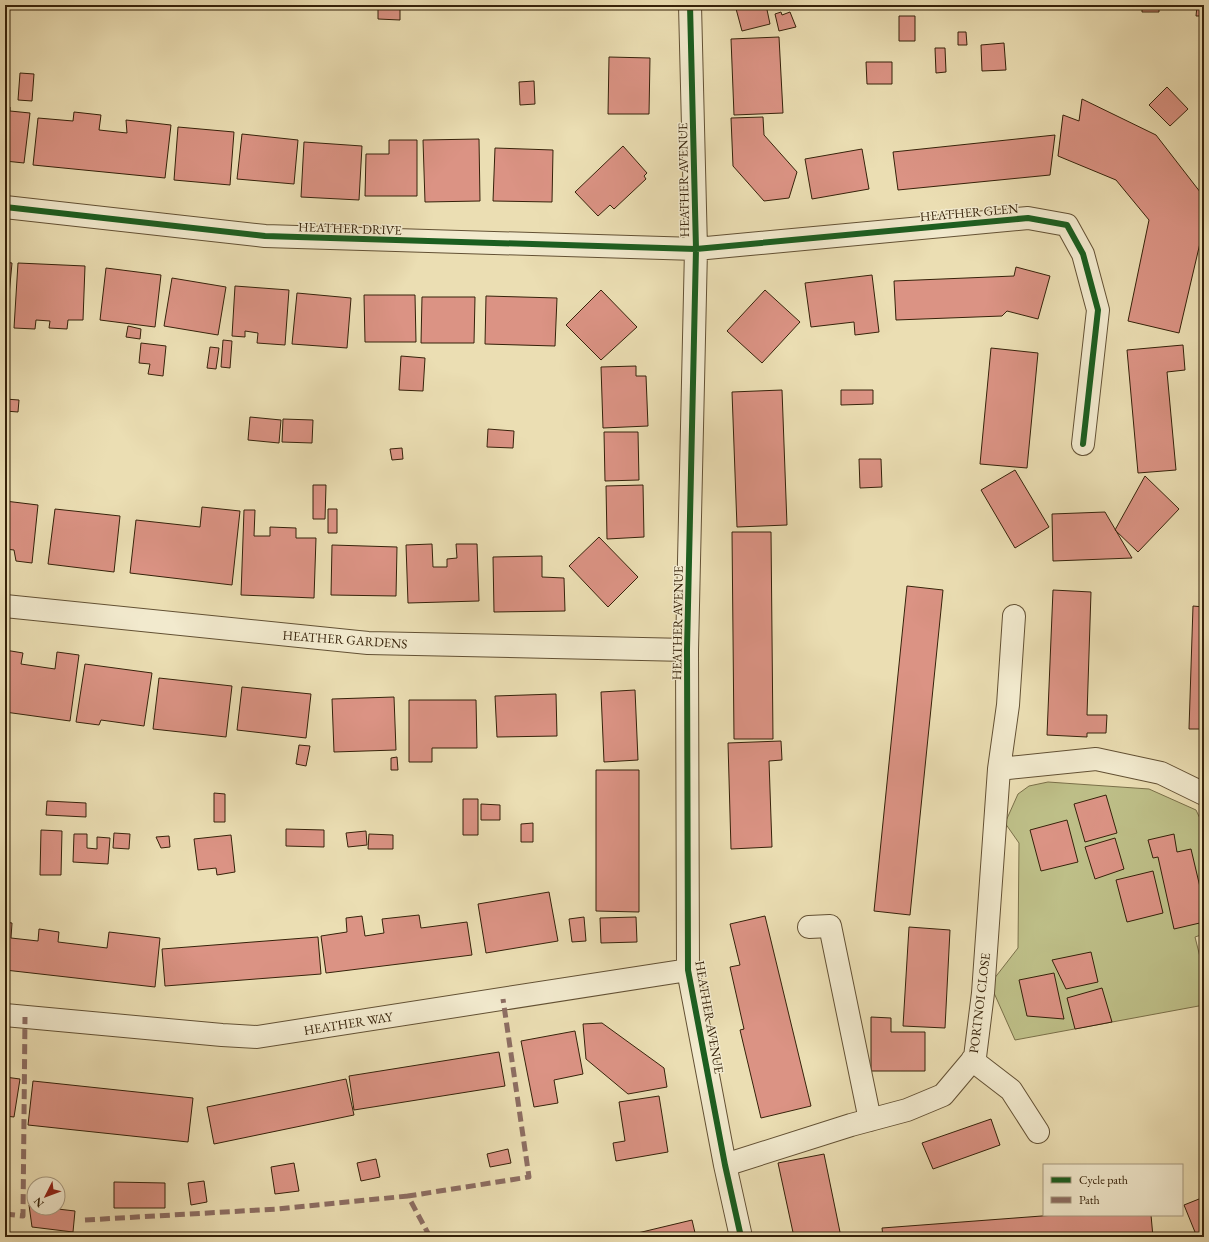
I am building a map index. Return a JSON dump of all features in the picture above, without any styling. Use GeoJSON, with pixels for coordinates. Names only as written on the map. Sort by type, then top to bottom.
{"type":"FeatureCollection","features":[{"type":"Feature","properties":{"kind":"street","name":"HEATHER AVENUE"},"geometry":{"type":"LineString","coordinates":[[690,5],[696,249],[687,650],[688,970],[725,1165],[741,1237]]}},
{"type":"Feature","properties":{"kind":"street","name":"HEATHER DRIVE"},"geometry":{"type":"LineString","coordinates":[[5,207],[265,236],[696,249]]}},
{"type":"Feature","properties":{"kind":"street","name":"HEATHER GLEN"},"geometry":{"type":"LineString","coordinates":[[696,249],[1028,218],[1067,225],[1083,254],[1098,310],[1083,444]]}},
{"type":"Feature","properties":{"kind":"street","name":"HEATHER GARDENS"},"geometry":{"type":"LineString","coordinates":[[5,606],[368,643],[687,650]]}},
{"type":"Feature","properties":{"kind":"street","name":"PORTNOI CLOSE"},"geometry":{"type":"LineString","coordinates":[[725,1165],[851,1125],[907,1110],[943,1095],[974,1057],[983,993],[999,769],[1008,705],[1014,616]]}},
{"type":"Feature","properties":{"kind":"street"},"geometry":{"type":"LineString","coordinates":[[999,769],[1096,759],[1161,773],[1204,794]]}},
{"type":"Feature","properties":{"kind":"street"},"geometry":{"type":"LineString","coordinates":[[809,927],[830,926],[870,1120]]}},
{"type":"Feature","properties":{"kind":"street","name":"HEATHER WAY"},"geometry":{"type":"LineString","coordinates":[[5,1015],[257,1037],[688,970]]}},
{"type":"Feature","properties":{"kind":"street"},"geometry":{"type":"LineString","coordinates":[[972,1060],[1011,1090],[1038,1132]]}},
{"type":"Feature","properties":{"kind":"green space"},"geometry":{"type":"Polygon","coordinates":[[[1048,782],[1149,789],[1196,810],[1204,827],[1204,934],[1195,937],[1204,973],[1204,1005],[1015,1040],[990,984],[1018,948],[1019,843],[1005,823],[1018,794],[1029,786],[1048,782]]]}},
{"type":"Feature","properties":{"kind":"building"},"geometry":{"type":"Polygon","coordinates":[[[378,5],[400,5],[400,20],[378,19],[378,5]]]}},
{"type":"Feature","properties":{"kind":"building"},"geometry":{"type":"Polygon","coordinates":[[[735,5],[766,5],[770,24],[742,31],[735,5]]]}},
{"type":"Feature","properties":{"kind":"building"},"geometry":{"type":"Polygon","coordinates":[[[1142,5],[1159,5],[1159,12],[1142,12],[1142,5]]]}},
{"type":"Feature","properties":{"kind":"building"},"geometry":{"type":"Polygon","coordinates":[[[1197,6],[1204,7],[1204,16],[1196,16],[1197,6]]]}},
{"type":"Feature","properties":{"kind":"building"},"geometry":{"type":"Polygon","coordinates":[[[781,12],[782,15],[790,12],[796,27],[779,31],[775,14],[781,12]]]}},
{"type":"Feature","properties":{"kind":"building"},"geometry":{"type":"Polygon","coordinates":[[[899,16],[915,16],[915,41],[899,41],[899,16]]]}},
{"type":"Feature","properties":{"kind":"building"},"geometry":{"type":"Polygon","coordinates":[[[958,32],[966,32],[967,45],[958,45],[958,32]]]}},
{"type":"Feature","properties":{"kind":"building"},"geometry":{"type":"Polygon","coordinates":[[[779,37],[783,113],[734,115],[731,39],[779,37]]]}},
{"type":"Feature","properties":{"kind":"building"},"geometry":{"type":"Polygon","coordinates":[[[1004,43],[1006,70],[982,71],[981,45],[1004,43]]]}},
{"type":"Feature","properties":{"kind":"building"},"geometry":{"type":"Polygon","coordinates":[[[935,48],[945,48],[946,72],[936,73],[935,48]]]}},
{"type":"Feature","properties":{"kind":"building"},"geometry":{"type":"Polygon","coordinates":[[[609,57],[650,58],[649,114],[608,114],[609,57]]]}},
{"type":"Feature","properties":{"kind":"building"},"geometry":{"type":"Polygon","coordinates":[[[866,62],[892,62],[892,84],[867,84],[866,62]]]}},
{"type":"Feature","properties":{"kind":"building"},"geometry":{"type":"Polygon","coordinates":[[[20,73],[34,74],[32,101],[18,100],[20,73]]]}},
{"type":"Feature","properties":{"kind":"building"},"geometry":{"type":"Polygon","coordinates":[[[534,81],[535,104],[520,105],[519,82],[534,81]]]}},
{"type":"Feature","properties":{"kind":"building"},"geometry":{"type":"Polygon","coordinates":[[[1167,87],[1188,109],[1170,126],[1149,105],[1167,87]]]}},
{"type":"Feature","properties":{"kind":"building"},"geometry":{"type":"Polygon","coordinates":[[[1082,99],[1156,135],[1204,197],[1204,226],[1179,333],[1128,321],[1149,220],[1116,180],[1058,156],[1063,115],[1079,121],[1082,99]]]}},
{"type":"Feature","properties":{"kind":"building"},"geometry":{"type":"Polygon","coordinates":[[[5,106],[10,107],[10,111],[30,113],[24,163],[5,161],[5,106]]]}},
{"type":"Feature","properties":{"kind":"building"},"geometry":{"type":"Polygon","coordinates":[[[74,112],[101,115],[99,130],[127,133],[126,120],[171,125],[165,178],[33,165],[38,118],[73,121],[74,112]]]}},
{"type":"Feature","properties":{"kind":"building"},"geometry":{"type":"Polygon","coordinates":[[[763,117],[764,135],[797,172],[789,198],[764,201],[733,166],[731,118],[763,117]]]}},
{"type":"Feature","properties":{"kind":"building"},"geometry":{"type":"Polygon","coordinates":[[[178,127],[234,132],[230,185],[174,180],[178,127]]]}},
{"type":"Feature","properties":{"kind":"building"},"geometry":{"type":"Polygon","coordinates":[[[242,134],[298,140],[294,184],[237,179],[242,134]]]}},
{"type":"Feature","properties":{"kind":"building"},"geometry":{"type":"Polygon","coordinates":[[[1055,135],[1050,175],[898,190],[893,152],[1055,135]]]}},
{"type":"Feature","properties":{"kind":"building"},"geometry":{"type":"Polygon","coordinates":[[[479,139],[480,201],[425,202],[423,140],[479,139]]]}},
{"type":"Feature","properties":{"kind":"building"},"geometry":{"type":"Polygon","coordinates":[[[389,140],[417,140],[417,196],[365,196],[366,154],[389,154],[389,140]]]}},
{"type":"Feature","properties":{"kind":"building"},"geometry":{"type":"Polygon","coordinates":[[[304,142],[362,146],[359,200],[301,197],[304,142]]]}},
{"type":"Feature","properties":{"kind":"building"},"geometry":{"type":"Polygon","coordinates":[[[623,146],[647,173],[644,176],[646,179],[614,209],[610,205],[598,216],[575,192],[623,146]]]}},
{"type":"Feature","properties":{"kind":"building"},"geometry":{"type":"Polygon","coordinates":[[[495,148],[553,150],[552,202],[493,201],[495,148]]]}},
{"type":"Feature","properties":{"kind":"building"},"geometry":{"type":"Polygon","coordinates":[[[862,149],[869,189],[812,199],[805,159],[862,149]]]}},
{"type":"Feature","properties":{"kind":"building"},"geometry":{"type":"Polygon","coordinates":[[[5,262],[12,263],[7,317],[5,316],[5,262]]]}},
{"type":"Feature","properties":{"kind":"building"},"geometry":{"type":"Polygon","coordinates":[[[18,263],[85,266],[83,320],[68,320],[67,329],[49,328],[50,321],[36,320],[35,329],[14,328],[18,263]]]}},
{"type":"Feature","properties":{"kind":"building"},"geometry":{"type":"Polygon","coordinates":[[[1016,267],[1050,276],[1038,319],[1007,311],[1002,316],[896,320],[894,281],[1014,276],[1016,267]]]}},
{"type":"Feature","properties":{"kind":"building"},"geometry":{"type":"Polygon","coordinates":[[[106,268],[161,275],[155,327],[100,320],[106,268]]]}},
{"type":"Feature","properties":{"kind":"building"},"geometry":{"type":"Polygon","coordinates":[[[872,275],[879,332],[855,335],[854,322],[811,327],[805,283],[872,275]]]}},
{"type":"Feature","properties":{"kind":"building"},"geometry":{"type":"Polygon","coordinates":[[[172,278],[226,287],[218,335],[164,326],[172,278]]]}},
{"type":"Feature","properties":{"kind":"building"},"geometry":{"type":"Polygon","coordinates":[[[235,286],[289,290],[285,345],[257,343],[258,333],[245,331],[245,337],[232,336],[235,286]]]}},
{"type":"Feature","properties":{"kind":"building"},"geometry":{"type":"Polygon","coordinates":[[[601,290],[637,327],[601,360],[566,325],[601,290]]]}},
{"type":"Feature","properties":{"kind":"building"},"geometry":{"type":"Polygon","coordinates":[[[765,290],[800,322],[762,363],[727,331],[765,290]]]}},
{"type":"Feature","properties":{"kind":"building"},"geometry":{"type":"Polygon","coordinates":[[[297,293],[351,298],[347,348],[292,344],[297,293]]]}},
{"type":"Feature","properties":{"kind":"building"},"geometry":{"type":"Polygon","coordinates":[[[364,295],[415,295],[416,342],[365,342],[364,295]]]}},
{"type":"Feature","properties":{"kind":"building"},"geometry":{"type":"Polygon","coordinates":[[[486,296],[557,298],[555,346],[485,344],[486,296]]]}},
{"type":"Feature","properties":{"kind":"building"},"geometry":{"type":"Polygon","coordinates":[[[422,297],[475,297],[474,343],[421,343],[422,297]]]}},
{"type":"Feature","properties":{"kind":"building"},"geometry":{"type":"Polygon","coordinates":[[[128,326],[141,329],[140,339],[126,337],[128,326]]]}},
{"type":"Feature","properties":{"kind":"building"},"geometry":{"type":"Polygon","coordinates":[[[223,340],[232,341],[230,368],[221,367],[223,340]]]}},
{"type":"Feature","properties":{"kind":"building"},"geometry":{"type":"Polygon","coordinates":[[[141,343],[166,346],[163,376],[148,374],[150,364],[139,363],[141,343]]]}},
{"type":"Feature","properties":{"kind":"building"},"geometry":{"type":"Polygon","coordinates":[[[1183,345],[1185,370],[1167,372],[1176,470],[1138,473],[1127,350],[1183,345]]]}},
{"type":"Feature","properties":{"kind":"building"},"geometry":{"type":"Polygon","coordinates":[[[210,347],[219,348],[216,369],[207,368],[210,347]]]}},
{"type":"Feature","properties":{"kind":"building"},"geometry":{"type":"Polygon","coordinates":[[[991,348],[1038,353],[1027,468],[980,464],[991,348]]]}},
{"type":"Feature","properties":{"kind":"building"},"geometry":{"type":"Polygon","coordinates":[[[401,356],[425,358],[423,391],[399,390],[401,356]]]}},
{"type":"Feature","properties":{"kind":"building"},"geometry":{"type":"Polygon","coordinates":[[[636,366],[636,376],[646,376],[648,426],[603,428],[601,367],[636,366]]]}},
{"type":"Feature","properties":{"kind":"building"},"geometry":{"type":"Polygon","coordinates":[[[782,390],[787,525],[737,527],[732,392],[782,390]]]}},
{"type":"Feature","properties":{"kind":"building"},"geometry":{"type":"Polygon","coordinates":[[[841,390],[873,390],[873,404],[841,405],[841,390]]]}},
{"type":"Feature","properties":{"kind":"building"},"geometry":{"type":"Polygon","coordinates":[[[5,399],[19,400],[18,412],[5,411],[5,399]]]}},
{"type":"Feature","properties":{"kind":"building"},"geometry":{"type":"Polygon","coordinates":[[[250,417],[281,420],[279,443],[248,440],[250,417]]]}},
{"type":"Feature","properties":{"kind":"building"},"geometry":{"type":"Polygon","coordinates":[[[283,419],[313,420],[312,443],[282,442],[283,419]]]}},
{"type":"Feature","properties":{"kind":"building"},"geometry":{"type":"Polygon","coordinates":[[[488,429],[514,431],[513,448],[487,447],[488,429]]]}},
{"type":"Feature","properties":{"kind":"building"},"geometry":{"type":"Polygon","coordinates":[[[604,432],[638,432],[639,480],[605,481],[604,432]]]}},
{"type":"Feature","properties":{"kind":"building"},"geometry":{"type":"Polygon","coordinates":[[[402,448],[403,459],[392,460],[390,449],[402,448]]]}},
{"type":"Feature","properties":{"kind":"building"},"geometry":{"type":"Polygon","coordinates":[[[859,459],[881,459],[882,487],[860,488],[859,459]]]}},
{"type":"Feature","properties":{"kind":"building"},"geometry":{"type":"Polygon","coordinates":[[[1015,470],[1049,527],[1015,548],[981,490],[1015,470]]]}},
{"type":"Feature","properties":{"kind":"building"},"geometry":{"type":"Polygon","coordinates":[[[1145,476],[1179,509],[1138,552],[1115,530],[1145,476]]]}},
{"type":"Feature","properties":{"kind":"building"},"geometry":{"type":"Polygon","coordinates":[[[313,485],[326,485],[325,519],[313,519],[313,485]]]}},
{"type":"Feature","properties":{"kind":"building"},"geometry":{"type":"Polygon","coordinates":[[[643,485],[644,537],[607,539],[606,486],[643,485]]]}},
{"type":"Feature","properties":{"kind":"building"},"geometry":{"type":"Polygon","coordinates":[[[5,501],[38,505],[32,563],[16,561],[14,550],[5,549],[5,501]]]}},
{"type":"Feature","properties":{"kind":"building"},"geometry":{"type":"Polygon","coordinates":[[[202,507],[240,511],[232,585],[130,573],[136,520],[200,527],[202,507]]]}},
{"type":"Feature","properties":{"kind":"building"},"geometry":{"type":"Polygon","coordinates":[[[55,509],[120,516],[114,572],[48,564],[55,509]]]}},
{"type":"Feature","properties":{"kind":"building"},"geometry":{"type":"Polygon","coordinates":[[[328,509],[337,509],[337,533],[328,533],[328,509]]]}},
{"type":"Feature","properties":{"kind":"building"},"geometry":{"type":"Polygon","coordinates":[[[244,510],[255,510],[254,536],[270,536],[270,527],[296,528],[296,538],[316,538],[314,598],[241,595],[244,510]]]}},
{"type":"Feature","properties":{"kind":"building"},"geometry":{"type":"Polygon","coordinates":[[[1105,512],[1132,558],[1053,561],[1052,514],[1105,512]]]}},
{"type":"Feature","properties":{"kind":"building"},"geometry":{"type":"Polygon","coordinates":[[[732,532],[771,532],[773,739],[734,739],[732,532]]]}},
{"type":"Feature","properties":{"kind":"building"},"geometry":{"type":"Polygon","coordinates":[[[599,537],[638,577],[608,607],[569,566],[599,537]]]}},
{"type":"Feature","properties":{"kind":"building"},"geometry":{"type":"Polygon","coordinates":[[[432,544],[433,567],[447,567],[447,559],[457,558],[456,544],[477,544],[479,601],[408,603],[406,545],[432,544]]]}},
{"type":"Feature","properties":{"kind":"building"},"geometry":{"type":"Polygon","coordinates":[[[332,545],[397,547],[396,596],[331,595],[332,545]]]}},
{"type":"Feature","properties":{"kind":"building"},"geometry":{"type":"Polygon","coordinates":[[[542,556],[542,577],[564,578],[565,611],[494,612],[493,557],[542,556]]]}},
{"type":"Feature","properties":{"kind":"building"},"geometry":{"type":"Polygon","coordinates":[[[907,586],[943,590],[910,915],[874,911],[907,586]]]}},
{"type":"Feature","properties":{"kind":"building"},"geometry":{"type":"Polygon","coordinates":[[[1053,590],[1091,592],[1087,715],[1107,715],[1106,733],[1087,733],[1087,737],[1047,735],[1053,590]]]}},
{"type":"Feature","properties":{"kind":"building"},"geometry":{"type":"Polygon","coordinates":[[[1193,606],[1204,607],[1204,729],[1189,729],[1193,606]]]}},
{"type":"Feature","properties":{"kind":"building"},"geometry":{"type":"Polygon","coordinates":[[[5,650],[23,653],[21,664],[55,669],[57,652],[79,655],[70,721],[5,712],[5,650]]]}},
{"type":"Feature","properties":{"kind":"building"},"geometry":{"type":"Polygon","coordinates":[[[85,664],[152,673],[144,726],[101,720],[99,725],[76,722],[85,664]]]}},
{"type":"Feature","properties":{"kind":"building"},"geometry":{"type":"Polygon","coordinates":[[[159,678],[232,686],[226,737],[153,729],[159,678]]]}},
{"type":"Feature","properties":{"kind":"building"},"geometry":{"type":"Polygon","coordinates":[[[242,687],[311,694],[306,738],[237,730],[242,687]]]}},
{"type":"Feature","properties":{"kind":"building"},"geometry":{"type":"Polygon","coordinates":[[[635,690],[638,760],[604,762],[601,692],[635,690]]]}},
{"type":"Feature","properties":{"kind":"building"},"geometry":{"type":"Polygon","coordinates":[[[556,694],[557,736],[497,737],[495,696],[556,694]]]}},
{"type":"Feature","properties":{"kind":"building"},"geometry":{"type":"Polygon","coordinates":[[[394,697],[396,750],[334,752],[332,699],[394,697]]]}},
{"type":"Feature","properties":{"kind":"building"},"geometry":{"type":"Polygon","coordinates":[[[409,700],[476,700],[477,748],[432,748],[432,762],[409,762],[409,700]]]}},
{"type":"Feature","properties":{"kind":"building"},"geometry":{"type":"Polygon","coordinates":[[[781,741],[782,760],[769,761],[772,847],[731,849],[728,743],[781,741]]]}},
{"type":"Feature","properties":{"kind":"building"},"geometry":{"type":"Polygon","coordinates":[[[299,745],[310,746],[306,766],[296,764],[299,745]]]}},
{"type":"Feature","properties":{"kind":"building"},"geometry":{"type":"Polygon","coordinates":[[[397,757],[398,770],[391,770],[391,758],[397,757]]]}},
{"type":"Feature","properties":{"kind":"building"},"geometry":{"type":"Polygon","coordinates":[[[596,770],[639,770],[639,912],[596,911],[596,770]]]}},
{"type":"Feature","properties":{"kind":"building"},"geometry":{"type":"Polygon","coordinates":[[[214,793],[225,794],[225,822],[214,822],[214,793]]]}},
{"type":"Feature","properties":{"kind":"building"},"geometry":{"type":"Polygon","coordinates":[[[1106,795],[1117,833],[1085,842],[1074,804],[1106,795]]]}},
{"type":"Feature","properties":{"kind":"building"},"geometry":{"type":"Polygon","coordinates":[[[463,799],[478,799],[478,835],[463,835],[463,799]]]}},
{"type":"Feature","properties":{"kind":"building"},"geometry":{"type":"Polygon","coordinates":[[[47,801],[86,803],[86,817],[46,815],[47,801]]]}},
{"type":"Feature","properties":{"kind":"building"},"geometry":{"type":"Polygon","coordinates":[[[481,804],[500,805],[500,820],[481,820],[481,804]]]}},
{"type":"Feature","properties":{"kind":"building"},"geometry":{"type":"Polygon","coordinates":[[[1067,820],[1078,862],[1041,871],[1030,830],[1067,820]]]}},
{"type":"Feature","properties":{"kind":"building"},"geometry":{"type":"Polygon","coordinates":[[[533,823],[533,842],[521,842],[521,824],[533,823]]]}},
{"type":"Feature","properties":{"kind":"building"},"geometry":{"type":"Polygon","coordinates":[[[286,829],[324,830],[324,847],[286,846],[286,829]]]}},
{"type":"Feature","properties":{"kind":"building"},"geometry":{"type":"Polygon","coordinates":[[[41,830],[62,831],[61,875],[40,875],[41,830]]]}},
{"type":"Feature","properties":{"kind":"building"},"geometry":{"type":"Polygon","coordinates":[[[366,831],[367,845],[348,847],[346,833],[366,831]]]}},
{"type":"Feature","properties":{"kind":"building"},"geometry":{"type":"Polygon","coordinates":[[[114,833],[130,834],[129,849],[113,848],[114,833]]]}},
{"type":"Feature","properties":{"kind":"building"},"geometry":{"type":"Polygon","coordinates":[[[74,834],[87,834],[87,848],[97,849],[97,837],[110,838],[108,864],[73,862],[74,834]]]}},
{"type":"Feature","properties":{"kind":"building"},"geometry":{"type":"Polygon","coordinates":[[[369,834],[393,835],[393,849],[368,849],[369,834]]]}},
{"type":"Feature","properties":{"kind":"building"},"geometry":{"type":"Polygon","coordinates":[[[1174,834],[1177,852],[1191,849],[1204,904],[1204,922],[1174,929],[1158,857],[1153,858],[1148,840],[1174,834]]]}},
{"type":"Feature","properties":{"kind":"building"},"geometry":{"type":"Polygon","coordinates":[[[231,835],[235,872],[217,875],[216,868],[198,870],[194,839],[231,835]]]}},
{"type":"Feature","properties":{"kind":"building"},"geometry":{"type":"Polygon","coordinates":[[[169,836],[170,847],[161,848],[156,837],[169,836]]]}},
{"type":"Feature","properties":{"kind":"building"},"geometry":{"type":"Polygon","coordinates":[[[1115,838],[1124,869],[1095,879],[1085,847],[1115,838]]]}},
{"type":"Feature","properties":{"kind":"building"},"geometry":{"type":"Polygon","coordinates":[[[1153,871],[1163,913],[1127,922],[1116,880],[1153,871]]]}},
{"type":"Feature","properties":{"kind":"building"},"geometry":{"type":"Polygon","coordinates":[[[549,892],[558,941],[486,953],[478,904],[549,892]]]}},
{"type":"Feature","properties":{"kind":"building"},"geometry":{"type":"Polygon","coordinates":[[[419,915],[421,928],[467,922],[472,955],[326,973],[321,936],[347,932],[346,918],[362,916],[365,936],[384,933],[382,919],[419,915]]]}},
{"type":"Feature","properties":{"kind":"building"},"geometry":{"type":"Polygon","coordinates":[[[765,916],[811,1106],[761,1118],[740,1030],[744,1029],[730,967],[740,965],[730,924],[765,916]]]}},
{"type":"Feature","properties":{"kind":"building"},"geometry":{"type":"Polygon","coordinates":[[[584,917],[586,941],[572,942],[569,919],[584,917]]]}},
{"type":"Feature","properties":{"kind":"building"},"geometry":{"type":"Polygon","coordinates":[[[636,917],[637,942],[601,943],[600,918],[636,917]]]}},
{"type":"Feature","properties":{"kind":"building"},"geometry":{"type":"Polygon","coordinates":[[[5,922],[12,923],[11,938],[38,941],[39,929],[59,932],[58,942],[107,948],[109,932],[160,938],[155,987],[5,970],[5,922]]]}},
{"type":"Feature","properties":{"kind":"building"},"geometry":{"type":"Polygon","coordinates":[[[909,927],[950,930],[945,1028],[903,1026],[909,927]]]}},
{"type":"Feature","properties":{"kind":"building"},"geometry":{"type":"Polygon","coordinates":[[[318,937],[321,974],[165,986],[162,949],[318,937]]]}},
{"type":"Feature","properties":{"kind":"building"},"geometry":{"type":"Polygon","coordinates":[[[1091,952],[1098,982],[1066,989],[1052,960],[1091,952]]]}},
{"type":"Feature","properties":{"kind":"building"},"geometry":{"type":"Polygon","coordinates":[[[1054,973],[1064,1019],[1027,1016],[1019,980],[1054,973]]]}},
{"type":"Feature","properties":{"kind":"building"},"geometry":{"type":"Polygon","coordinates":[[[1102,988],[1112,1022],[1075,1029],[1067,998],[1102,988]]]}},
{"type":"Feature","properties":{"kind":"building"},"geometry":{"type":"Polygon","coordinates":[[[871,1017],[891,1018],[891,1032],[925,1032],[925,1071],[871,1071],[871,1017]]]}},
{"type":"Feature","properties":{"kind":"building"},"geometry":{"type":"Polygon","coordinates":[[[602,1023],[664,1068],[667,1087],[628,1094],[586,1059],[583,1024],[602,1023]]]}},
{"type":"Feature","properties":{"kind":"building"},"geometry":{"type":"Polygon","coordinates":[[[575,1031],[583,1074],[554,1080],[558,1103],[534,1107],[521,1041],[575,1031]]]}},
{"type":"Feature","properties":{"kind":"building"},"geometry":{"type":"Polygon","coordinates":[[[499,1052],[505,1086],[354,1110],[349,1076],[499,1052]]]}},
{"type":"Feature","properties":{"kind":"building"},"geometry":{"type":"Polygon","coordinates":[[[5,1077],[20,1079],[14,1117],[5,1116],[5,1077]]]}},
{"type":"Feature","properties":{"kind":"building"},"geometry":{"type":"Polygon","coordinates":[[[346,1079],[354,1115],[214,1144],[207,1107],[346,1079]]]}},
{"type":"Feature","properties":{"kind":"building"},"geometry":{"type":"Polygon","coordinates":[[[33,1081],[193,1098],[188,1142],[28,1125],[33,1081]]]}},
{"type":"Feature","properties":{"kind":"building"},"geometry":{"type":"Polygon","coordinates":[[[659,1096],[668,1152],[616,1161],[613,1143],[625,1141],[619,1102],[659,1096]]]}},
{"type":"Feature","properties":{"kind":"building"},"geometry":{"type":"Polygon","coordinates":[[[991,1119],[1000,1145],[933,1169],[922,1143],[991,1119]]]}},
{"type":"Feature","properties":{"kind":"building"},"geometry":{"type":"Polygon","coordinates":[[[508,1149],[511,1163],[490,1167],[487,1154],[508,1149]]]}},
{"type":"Feature","properties":{"kind":"building"},"geometry":{"type":"Polygon","coordinates":[[[824,1154],[841,1237],[794,1237],[778,1163],[824,1154]]]}},
{"type":"Feature","properties":{"kind":"building"},"geometry":{"type":"Polygon","coordinates":[[[376,1159],[380,1177],[361,1181],[357,1163],[376,1159]]]}},
{"type":"Feature","properties":{"kind":"building"},"geometry":{"type":"Polygon","coordinates":[[[294,1163],[299,1191],[275,1194],[271,1167],[294,1163]]]}},
{"type":"Feature","properties":{"kind":"building"},"geometry":{"type":"Polygon","coordinates":[[[204,1181],[207,1202],[191,1205],[188,1183],[204,1181]]]}},
{"type":"Feature","properties":{"kind":"building"},"geometry":{"type":"Polygon","coordinates":[[[114,1182],[165,1183],[165,1208],[114,1208],[114,1182]]]}},
{"type":"Feature","properties":{"kind":"building"},"geometry":{"type":"Polygon","coordinates":[[[1204,1197],[1204,1234],[1197,1237],[1184,1205],[1204,1197]]]}},
{"type":"Feature","properties":{"kind":"building"},"geometry":{"type":"Polygon","coordinates":[[[66,1210],[75,1211],[73,1232],[32,1227],[30,1216],[66,1216],[66,1210]]]}},
{"type":"Feature","properties":{"kind":"building"},"geometry":{"type":"Polygon","coordinates":[[[1043,1216],[1151,1216],[1153,1237],[883,1237],[882,1228],[1043,1216]]]}},
{"type":"Feature","properties":{"kind":"building"},"geometry":{"type":"Polygon","coordinates":[[[692,1220],[696,1237],[621,1237],[692,1220]]]}},
{"type":"Feature","properties":{"kind":"marked path"},"geometry":{"type":"LineString","coordinates":[[430,1237],[408,1196],[529,1177],[503,999]]}},
{"type":"Feature","properties":{"kind":"marked path"},"geometry":{"type":"LineString","coordinates":[[5,1214],[23,1216],[25,1017]]}},
{"type":"Feature","properties":{"kind":"marked path"},"geometry":{"type":"LineString","coordinates":[[85,1220],[277,1209],[408,1196]]}},
{"type":"Feature","properties":{"kind":"cycle path"},"geometry":{"type":"LineString","coordinates":[[690,5],[696,249],[687,650],[688,970],[725,1165],[741,1237]]}},
{"type":"Feature","properties":{"kind":"cycle path"},"geometry":{"type":"LineString","coordinates":[[5,207],[265,236],[696,249],[1028,218],[1067,225],[1083,254],[1098,310],[1083,444]]}}]}
